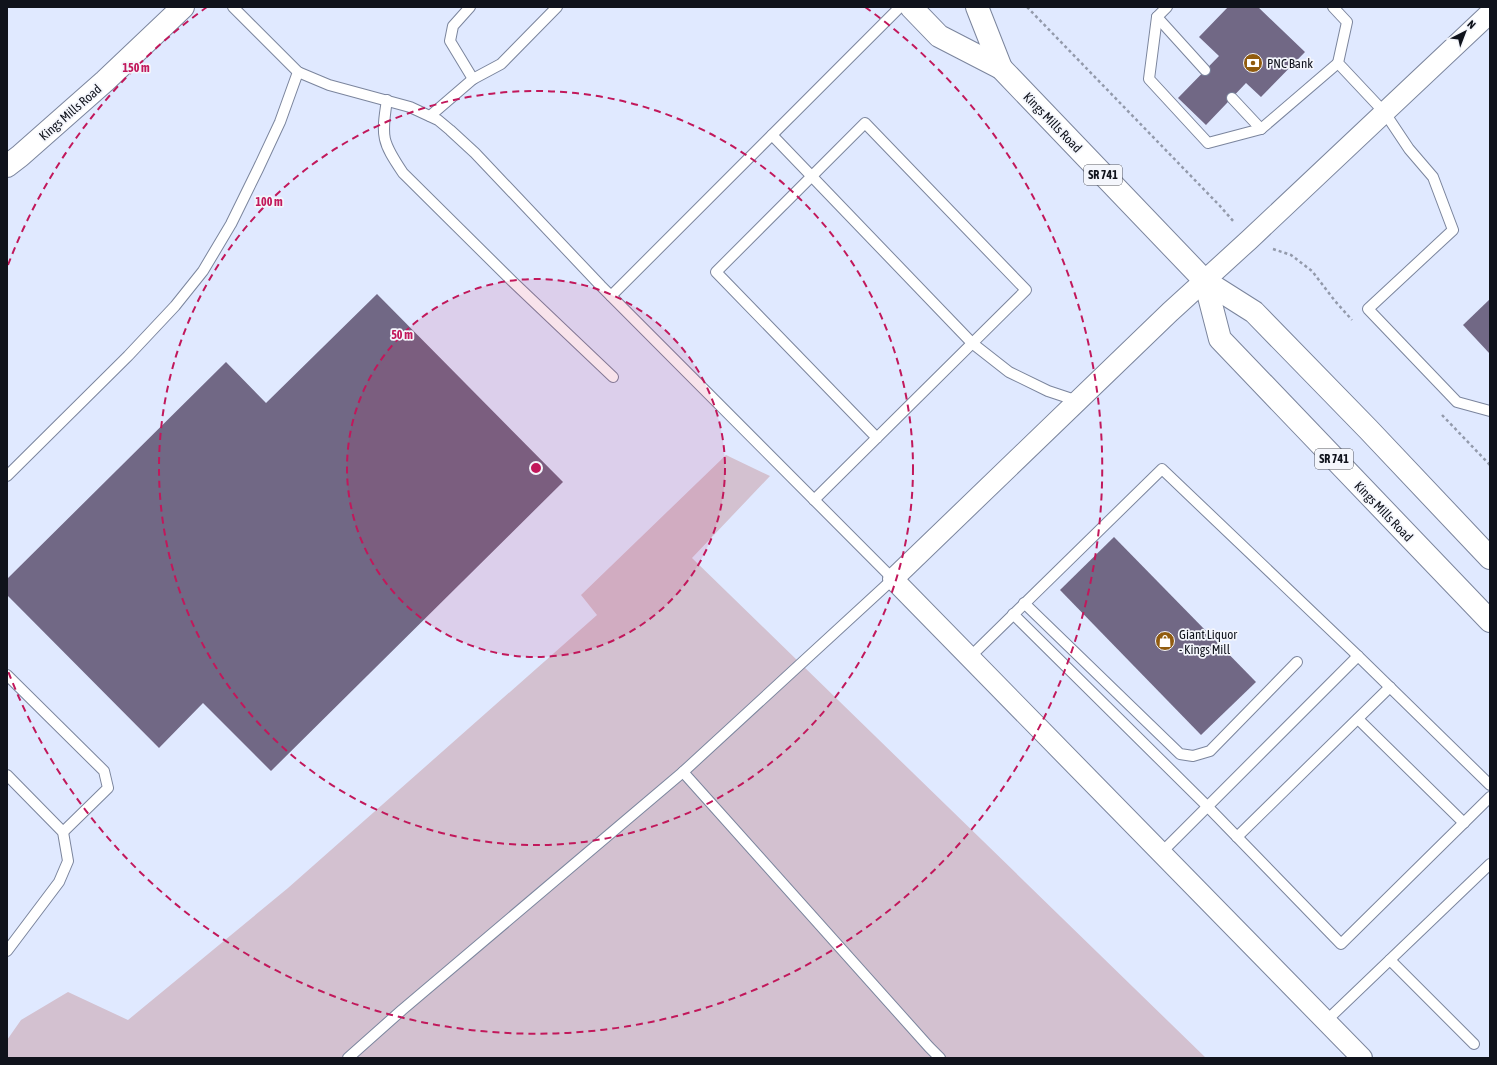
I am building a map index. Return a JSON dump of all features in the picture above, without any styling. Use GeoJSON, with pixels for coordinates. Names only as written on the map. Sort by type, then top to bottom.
{"type":"FeatureCollection","features":[{"type":"Feature","properties":{"kind":"main road","name":"Kings Mills Road"},"geometry":{"type":"LineString","coordinates":[[7,166],[105,81],[183,7]]}},
{"type":"Feature","properties":{"kind":"main road","name":"Kings Mills Road"},"geometry":{"type":"LineString","coordinates":[[911,7],[939,36],[1000,68],[1205,282],[1254,312],[1368,429],[1490,558]]}},
{"type":"Feature","properties":{"kind":"main road","name":"Kings Mills Road"},"geometry":{"type":"LineString","coordinates":[[977,7],[1000,68]]}},
{"type":"Feature","properties":{"kind":"main road","name":"Kings Mills Road"},"geometry":{"type":"LineString","coordinates":[[1205,282],[1220,339],[1490,621]]}},
{"type":"Feature","properties":{"kind":"street"},"geometry":{"type":"LineString","coordinates":[[1362,1058],[893,579],[1170,312],[1205,282],[1490,14]]}},
{"type":"Feature","properties":{"kind":"lane"},"geometry":{"type":"LineString","coordinates":[[233,7],[298,72],[329,86],[410,107],[430,116],[450,130],[476,153],[611,296],[893,579],[683,772],[402,1010],[348,1058]]}},
{"type":"Feature","properties":{"kind":"lane"},"geometry":{"type":"LineString","coordinates":[[470,7],[453,26],[450,41],[473,79]]}},
{"type":"Feature","properties":{"kind":"lane"},"geometry":{"type":"LineString","coordinates":[[430,116],[473,79],[501,64],[557,7]]}},
{"type":"Feature","properties":{"kind":"lane"},"geometry":{"type":"LineString","coordinates":[[611,296],[900,7]]}},
{"type":"Feature","properties":{"kind":"lane"},"geometry":{"type":"LineString","coordinates":[[1167,7],[1157,17],[1149,79],[1208,143],[1261,129],[1338,63],[1347,22],[1333,7]]}},
{"type":"Feature","properties":{"kind":"lane"},"geometry":{"type":"LineString","coordinates":[[1157,17],[1205,70]]}},
{"type":"Feature","properties":{"kind":"lane"},"geometry":{"type":"LineString","coordinates":[[1338,63],[1385,113],[1409,149],[1433,177],[1453,230],[1368,309],[1457,402],[1490,411]]}},
{"type":"Feature","properties":{"kind":"lane"},"geometry":{"type":"LineString","coordinates":[[7,476],[128,356],[175,306],[203,271],[231,224],[258,170],[280,122],[298,72]]}},
{"type":"Feature","properties":{"kind":"lane"},"geometry":{"type":"LineString","coordinates":[[1232,98],[1261,129]]}},
{"type":"Feature","properties":{"kind":"lane"},"geometry":{"type":"LineString","coordinates":[[387,100],[383,123],[384,138],[390,154],[403,173],[512,281],[613,376]]}},
{"type":"Feature","properties":{"kind":"lane"},"geometry":{"type":"LineString","coordinates":[[814,500],[877,438],[972,343],[1026,290],[865,123],[716,272],[877,438]]}},
{"type":"Feature","properties":{"kind":"lane"},"geometry":{"type":"LineString","coordinates":[[772,135],[972,343],[1009,372],[1048,391],[1078,401]]}},
{"type":"Feature","properties":{"kind":"lane"},"geometry":{"type":"LineString","coordinates":[[970,657],[1162,469],[1358,656],[1490,785]]}},
{"type":"Feature","properties":{"kind":"lane"},"geometry":{"type":"LineString","coordinates":[[1024,603],[1180,754],[1193,756],[1210,752],[1297,662]]}},
{"type":"Feature","properties":{"kind":"lane"},"geometry":{"type":"LineString","coordinates":[[1013,614],[1207,806],[1342,944],[1490,797]]}},
{"type":"Feature","properties":{"kind":"lane"},"geometry":{"type":"LineString","coordinates":[[1161,853],[1358,656]]}},
{"type":"Feature","properties":{"kind":"lane"},"geometry":{"type":"LineString","coordinates":[[7,675],[104,771],[108,788],[63,832]]}},
{"type":"Feature","properties":{"kind":"lane"},"geometry":{"type":"LineString","coordinates":[[1237,837],[1390,687]]}},
{"type":"Feature","properties":{"kind":"lane"},"geometry":{"type":"LineString","coordinates":[[1358,719],[1464,822]]}},
{"type":"Feature","properties":{"kind":"lane"},"geometry":{"type":"LineString","coordinates":[[683,772],[929,1048],[940,1058]]}},
{"type":"Feature","properties":{"kind":"lane"},"geometry":{"type":"LineString","coordinates":[[7,775],[63,832],[68,861],[59,882],[7,951]]}},
{"type":"Feature","properties":{"kind":"lane"},"geometry":{"type":"LineString","coordinates":[[1326,1021],[1490,864]]}},
{"type":"Feature","properties":{"kind":"lane"},"geometry":{"type":"LineString","coordinates":[[1390,960],[1474,1044]]}},
{"type":"Feature","properties":{"kind":"path"},"geometry":{"type":"LineString","coordinates":[[1027,7],[1220,206],[1249,240]]}},
{"type":"Feature","properties":{"kind":"shaded area"},"geometry":{"type":"Polygon","coordinates":[[[726,455],[770,476],[692,558],[1206,1058],[7,1058],[7,1040],[21,1020],[68,992],[128,1020],[288,888],[597,615],[581,595],[726,455]]]}},
{"type":"Feature","properties":{"kind":"building","name":"PNC Bank"},"geometry":{"type":"Polygon","coordinates":[[[1228,7],[1258,7],[1305,52],[1261,97],[1246,83],[1206,125],[1178,98],[1219,56],[1199,37],[1228,7]]]}},
{"type":"Feature","properties":{"kind":"building"},"geometry":{"type":"Polygon","coordinates":[[[377,294],[563,482],[271,771],[203,703],[159,748],[7,595],[7,579],[226,362],[266,403],[377,294]]]}},
{"type":"Feature","properties":{"kind":"building"},"geometry":{"type":"Polygon","coordinates":[[[1490,299],[1490,354],[1463,325],[1490,299]]]}},
{"type":"Feature","properties":{"kind":"building"},"geometry":{"type":"Polygon","coordinates":[[[1114,537],[1256,682],[1201,735],[1060,590],[1114,537]]]}},
{"type":"Feature","properties":{"kind":"place","name":"PNC Bank"},"geometry":{"type":"Point","coordinates":[1253,63]}},
{"type":"Feature","properties":{"kind":"place","name":"Giant Liquor - Kings Mill"},"geometry":{"type":"Point","coordinates":[1165,641]}}]}
